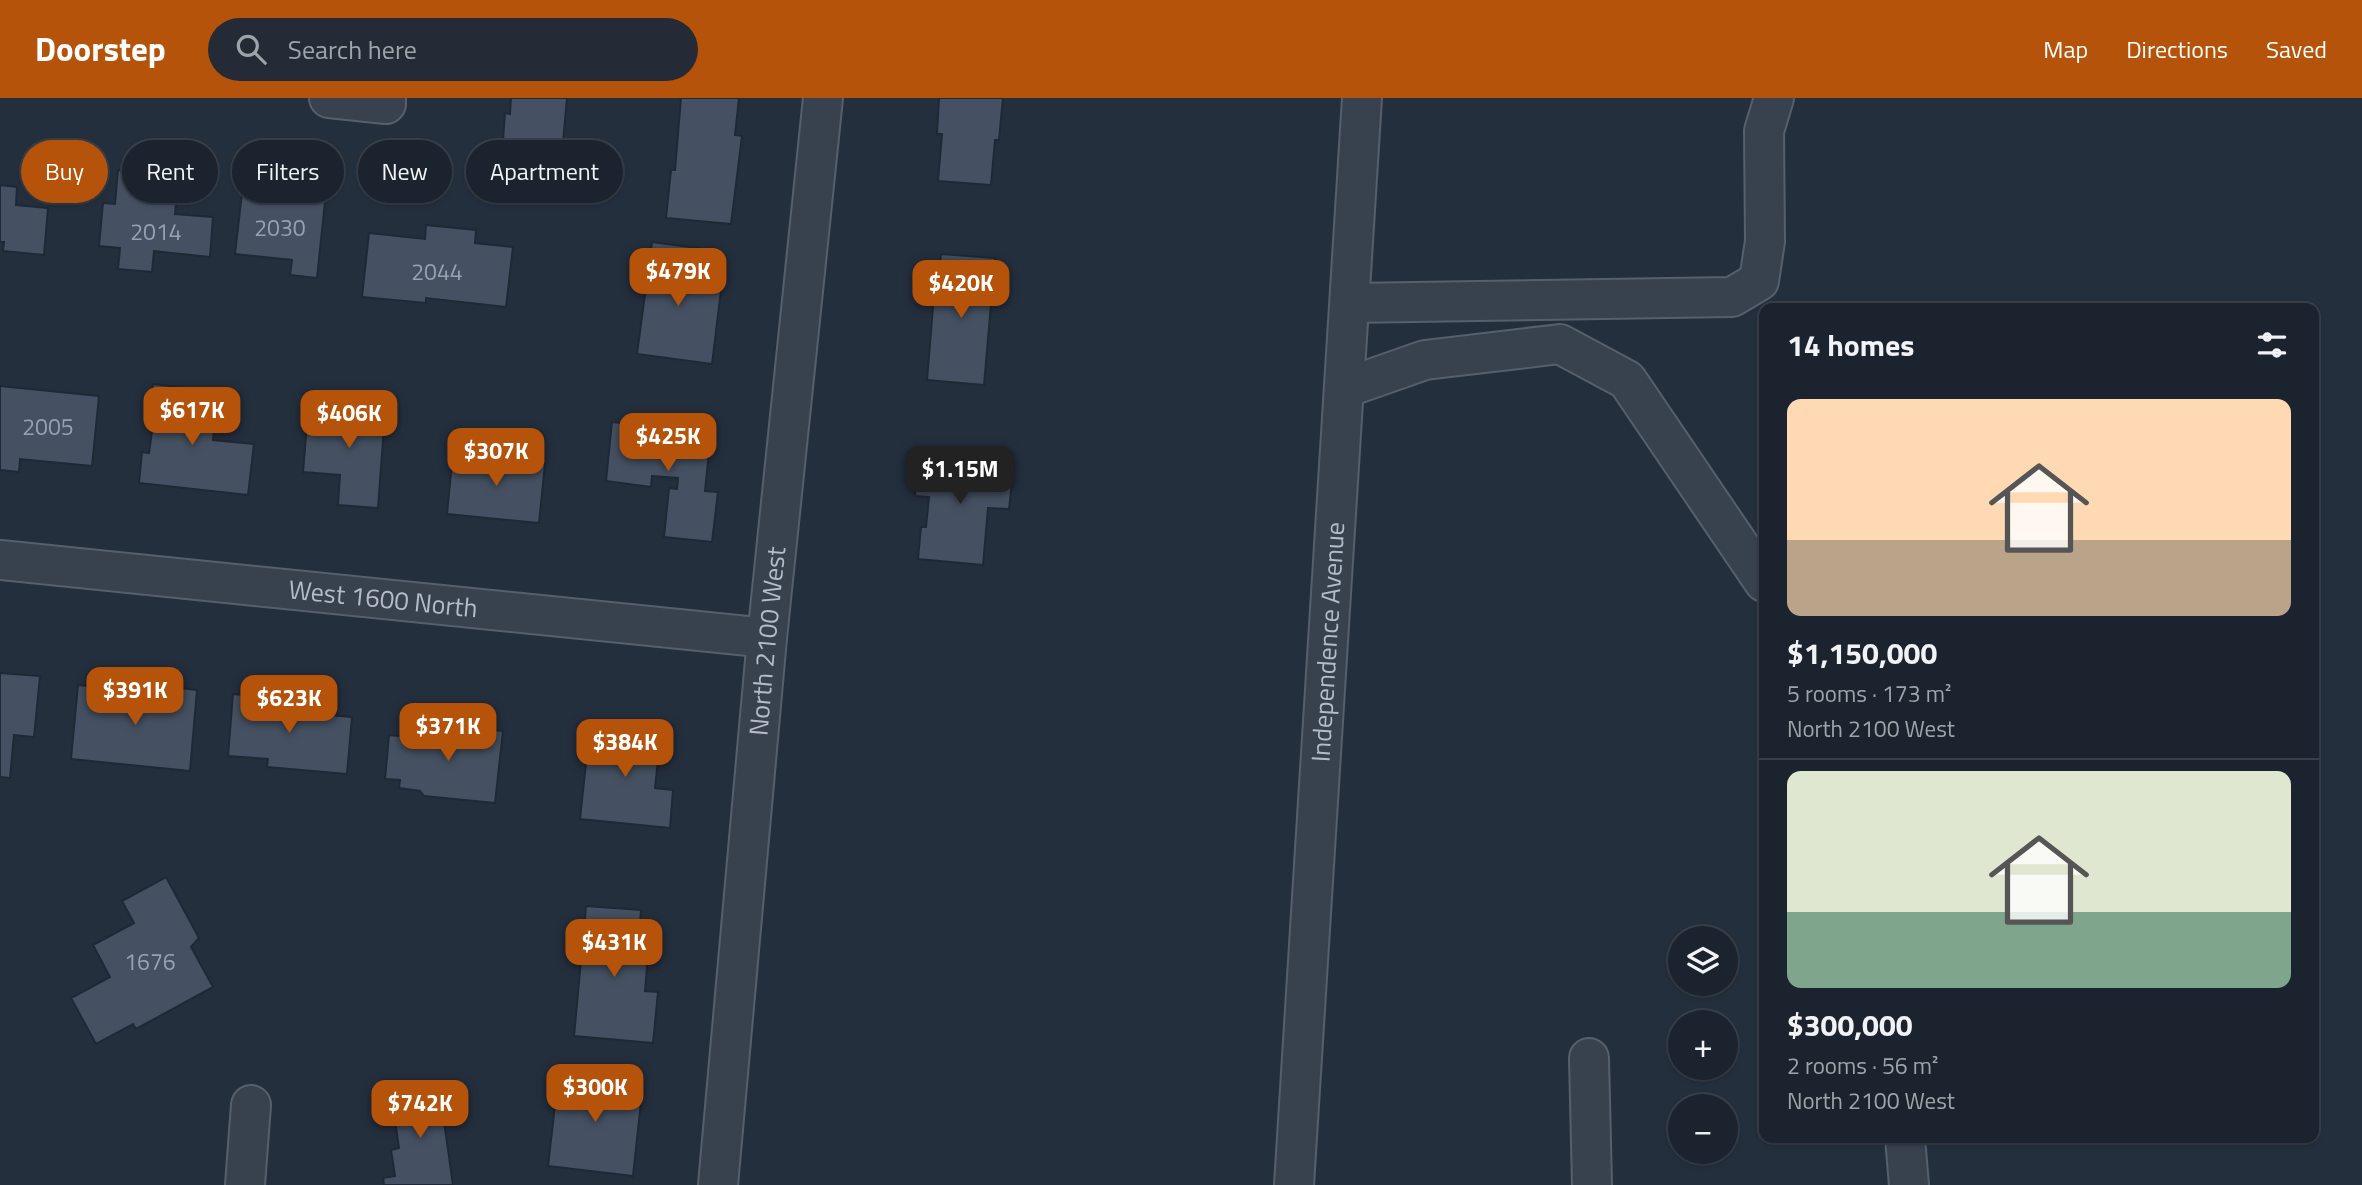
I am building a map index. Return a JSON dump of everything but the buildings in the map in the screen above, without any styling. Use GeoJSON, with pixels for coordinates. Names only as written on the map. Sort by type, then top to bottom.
{"type":"FeatureCollection","features":[{"type":"Feature","properties":{"kind":"street"},"geometry":{"type":"LineString","coordinates":[[329,98],[386,101]]}},
{"type":"Feature","properties":{"kind":"street","name":"North 2100 West"},"geometry":{"type":"LineString","coordinates":[[718,1185],[767,638],[823,98]]}},
{"type":"Feature","properties":{"kind":"street","name":"Independence Avenue"},"geometry":{"type":"LineString","coordinates":[[1294,1185],[1362,98]]}},
{"type":"Feature","properties":{"kind":"street"},"geometry":{"type":"LineString","coordinates":[[1350,303],[1732,297],[1759,281],[1765,241],[1764,131],[1774,98]]}},
{"type":"Feature","properties":{"kind":"street"},"geometry":{"type":"LineString","coordinates":[[1345,388],[1425,360],[1560,344],[1627,380],[1759,575]]}},
{"type":"Feature","properties":{"kind":"street","name":"West 1600 North"},"geometry":{"type":"LineString","coordinates":[[0,560],[767,638]]}},
{"type":"Feature","properties":{"kind":"street"},"geometry":{"type":"LineString","coordinates":[[1589,1058],[1592,1185]]}},
{"type":"Feature","properties":{"kind":"street"},"geometry":{"type":"LineString","coordinates":[[244,1185],[251,1105]]}},
{"type":"Feature","properties":{"kind":"street"},"geometry":{"type":"LineString","coordinates":[[1905,1143],[1909,1185]]}}]}
